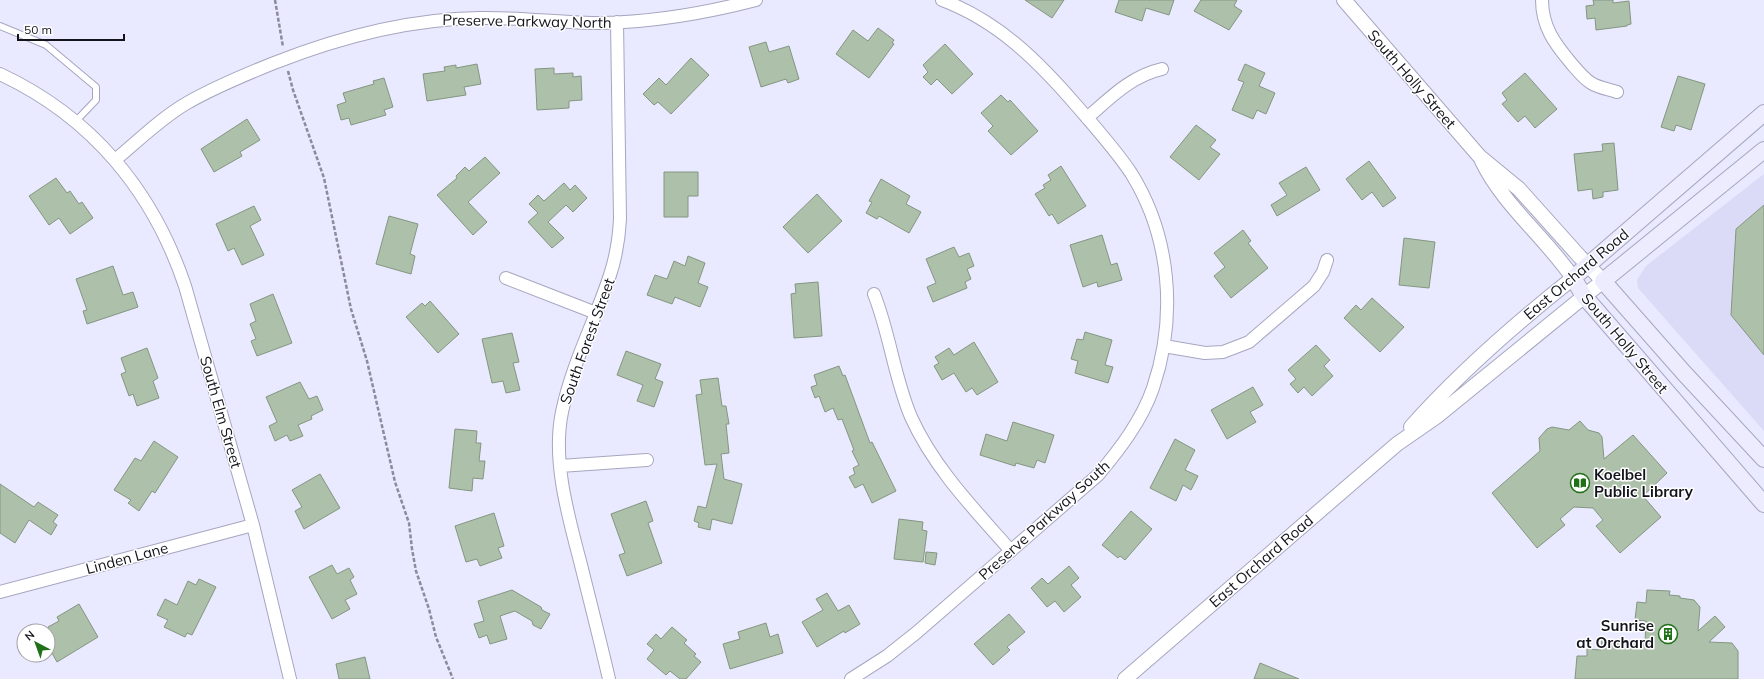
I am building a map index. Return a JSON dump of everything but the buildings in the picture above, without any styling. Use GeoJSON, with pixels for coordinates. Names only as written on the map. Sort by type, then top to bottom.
{"type":"FeatureCollection","features":[{"type":"Feature","properties":{"kind":"main road","name":"East Orchard Road"},"geometry":{"type":"LineString","coordinates":[[1573,278],[1764,113]]}},
{"type":"Feature","properties":{"kind":"main road","name":"East Orchard Road"},"geometry":{"type":"LineString","coordinates":[[1604,281],[1764,150]]}},
{"type":"Feature","properties":{"kind":"main road","name":"South Holly Street"},"geometry":{"type":"LineString","coordinates":[[1573,278],[1584,296],[1764,504]]}},
{"type":"Feature","properties":{"kind":"main road","name":"South Holly Street"},"geometry":{"type":"LineString","coordinates":[[1604,281],[1684,372],[1764,459]]}},
{"type":"Feature","properties":{"kind":"street","name":"Preserve Parkway North"},"geometry":{"type":"LineString","coordinates":[[115,160],[186,104],[226,82],[285,58],[370,31],[398,25],[445,19],[480,18],[618,22],[699,14],[756,0]]}},
{"type":"Feature","properties":{"kind":"street"},"geometry":{"type":"LineString","coordinates":[[942,0],[974,14],[1012,39],[1046,71],[1087,118],[1127,83],[1140,76],[1162,70]]}},
{"type":"Feature","properties":{"kind":"street","name":"South Holly Street"},"geometry":{"type":"LineString","coordinates":[[1344,0],[1480,157],[1519,189],[1588,266],[1604,281]]}},
{"type":"Feature","properties":{"kind":"street"},"geometry":{"type":"LineString","coordinates":[[1542,0],[1544,19],[1554,43],[1590,82],[1601,88],[1617,92]]}},
{"type":"Feature","properties":{"kind":"street","name":"South Forest Street"},"geometry":{"type":"LineString","coordinates":[[610,679],[565,501],[560,466],[559,433],[561,414],[569,382],[611,275],[618,246],[620,219],[618,22]]}},
{"type":"Feature","properties":{"kind":"street"},"geometry":{"type":"LineString","coordinates":[[0,74],[38,94],[76,122],[115,160]]}},
{"type":"Feature","properties":{"kind":"street","name":"Preserve Parkway South"},"geometry":{"type":"LineString","coordinates":[[851,679],[894,650],[1098,475],[1113,458],[1140,417],[1153,389],[1164,346],[1168,309],[1167,284],[1157,232],[1150,211],[1131,174],[1118,154],[1087,118]]}},
{"type":"Feature","properties":{"kind":"street","name":"South Holly Street"},"geometry":{"type":"LineString","coordinates":[[1480,157],[1501,193],[1537,233],[1573,278]]}},
{"type":"Feature","properties":{"kind":"street","name":"South Elm Street"},"geometry":{"type":"LineString","coordinates":[[115,160],[149,206],[178,265],[253,525],[290,679]]}},
{"type":"Feature","properties":{"kind":"street"},"geometry":{"type":"LineString","coordinates":[[1164,346],[1205,353],[1223,352],[1249,342],[1314,286],[1323,272],[1327,260]]}},
{"type":"Feature","properties":{"kind":"street"},"geometry":{"type":"LineString","coordinates":[[506,278],[596,313]]}},
{"type":"Feature","properties":{"kind":"street","name":"East Orchard Road"},"geometry":{"type":"LineString","coordinates":[[1397,444],[1438,398],[1479,356],[1573,278]]}},
{"type":"Feature","properties":{"kind":"street","name":"East Orchard Road"},"geometry":{"type":"LineString","coordinates":[[1125,679],[1397,444],[1436,417],[1604,281]]}},
{"type":"Feature","properties":{"kind":"street"},"geometry":{"type":"LineString","coordinates":[[874,294],[905,401],[920,435],[942,471],[1011,551]]}},
{"type":"Feature","properties":{"kind":"street"},"geometry":{"type":"LineString","coordinates":[[560,466],[647,460]]}},
{"type":"Feature","properties":{"kind":"street","name":"Linden Lane"},"geometry":{"type":"LineString","coordinates":[[0,592],[253,525]]}},
{"type":"Feature","properties":{"kind":"lane"},"geometry":{"type":"LineString","coordinates":[[0,26],[46,46],[96,88],[96,100],[76,122]]}},
{"type":"Feature","properties":{"kind":"path"},"geometry":{"type":"LineString","coordinates":[[275,0],[285,58],[293,90],[324,178],[351,309],[367,361],[395,482],[409,522],[416,571],[429,609],[436,637],[453,679]]}},
{"type":"Feature","properties":{"kind":"shaded area"},"geometry":{"type":"Polygon","coordinates":[[[1764,174],[1764,431],[1638,288],[1637,280],[1646,266],[1764,174]]]}},
{"type":"Feature","properties":{"kind":"place","name":"Koelbel Public Library"},"geometry":{"type":"Point","coordinates":[1580,483]}},
{"type":"Feature","properties":{"kind":"place","name":"Sunrise at Orchard"},"geometry":{"type":"Point","coordinates":[1668,634]}}]}
